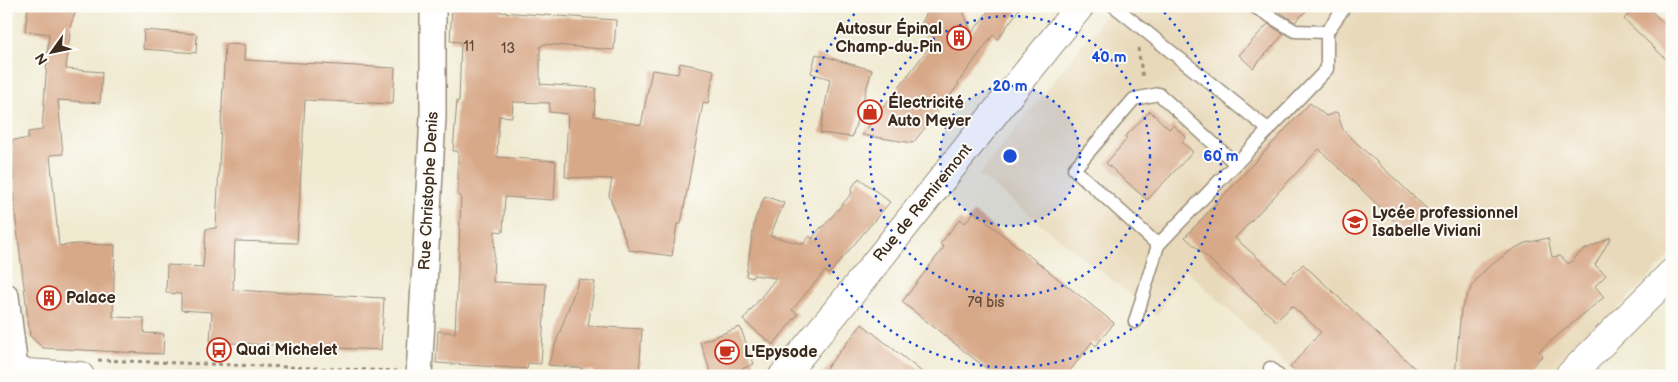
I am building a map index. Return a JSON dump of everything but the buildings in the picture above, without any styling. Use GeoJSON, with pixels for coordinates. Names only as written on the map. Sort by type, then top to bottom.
{"type":"FeatureCollection","features":[{"type":"Feature","properties":{"kind":"main road","name":"Rue de Remiremont"},"geometry":{"type":"LineString","coordinates":[[783,376],[1080,6]]}},
{"type":"Feature","properties":{"kind":"main road"},"geometry":{"type":"LineString","coordinates":[[1569,376],[1672,273]]}},
{"type":"Feature","properties":{"kind":"main road"},"geometry":{"type":"LineString","coordinates":[[13,374],[89,368]]}},
{"type":"Feature","properties":{"kind":"street","name":"Rue Christophe Denis"},"geometry":{"type":"LineString","coordinates":[[419,374],[433,117],[432,6]]}},
{"type":"Feature","properties":{"kind":"street"},"geometry":{"type":"LineString","coordinates":[[6,296],[13,374]]}},
{"type":"Feature","properties":{"kind":"lane"},"geometry":{"type":"LineString","coordinates":[[1114,6],[1269,130]]}},
{"type":"Feature","properties":{"kind":"lane"},"geometry":{"type":"LineString","coordinates":[[1135,322],[1158,245],[1327,69],[1327,32],[1344,6]]}},
{"type":"Feature","properties":{"kind":"lane"},"geometry":{"type":"LineString","coordinates":[[1255,7],[1295,31],[1327,32]]}},
{"type":"Feature","properties":{"kind":"lane"},"geometry":{"type":"LineString","coordinates":[[1158,245],[1074,169],[1134,99],[1159,94],[1236,164]]}},
{"type":"Feature","properties":{"kind":"path"},"geometry":{"type":"LineString","coordinates":[[1138,26],[1136,33],[1146,97]]}},
{"type":"Feature","properties":{"kind":"path"},"geometry":{"type":"LineString","coordinates":[[89,368],[489,376]]}},
{"type":"Feature","properties":{"kind":"shaded area","name":"Lycée professionnel Isabelle Viviani"},"geometry":{"type":"Polygon","coordinates":[[[1113,6],[1611,6],[1672,65],[1672,254],[1551,376],[1299,376],[1185,269],[1157,316],[979,175],[1113,6]]]}},
{"type":"Feature","properties":{"kind":"place","name":"Autosur Épinal Champ-du-Pin"},"geometry":{"type":"Point","coordinates":[959,38]}},
{"type":"Feature","properties":{"kind":"place","name":"Électricité Auto Meyer"},"geometry":{"type":"Point","coordinates":[870,112]}},
{"type":"Feature","properties":{"kind":"place","name":"Lycée professionnel Isabelle Viviani"},"geometry":{"type":"Point","coordinates":[1355,222]}},
{"type":"Feature","properties":{"kind":"place","name":"Palace"},"geometry":{"type":"Point","coordinates":[49,298]}},
{"type":"Feature","properties":{"kind":"place","name":"Quai Michelet"},"geometry":{"type":"Point","coordinates":[219,350]}},
{"type":"Feature","properties":{"kind":"place","name":"L'Epysode"},"geometry":{"type":"Point","coordinates":[727,352]}}]}
